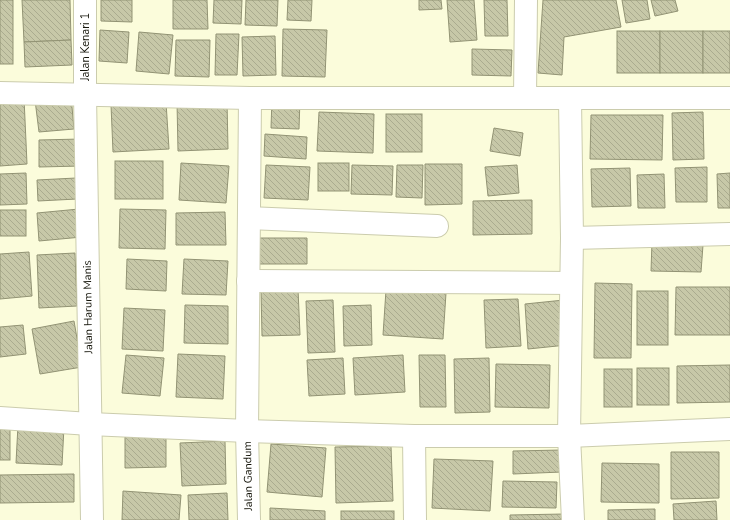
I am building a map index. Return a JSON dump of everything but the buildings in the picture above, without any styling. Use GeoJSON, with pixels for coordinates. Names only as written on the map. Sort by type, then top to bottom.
{"type":"FeatureCollection","features":[{"type":"Feature","properties":{"kind":"street","name":"Jalan Kenari 1"},"geometry":{"type":"LineString","coordinates":[[85,0],[85,94]]}},
{"type":"Feature","properties":{"kind":"street"},"geometry":{"type":"LineString","coordinates":[[525,98],[526,0]]}},
{"type":"Feature","properties":{"kind":"street"},"geometry":{"type":"LineString","coordinates":[[0,93],[250,98],[730,98]]}},
{"type":"Feature","properties":{"kind":"street","name":"Jalan Harum Manis"},"geometry":{"type":"LineString","coordinates":[[85,94],[92,520]]}},
{"type":"Feature","properties":{"kind":"street","name":"Jalan Gandum"},"geometry":{"type":"LineString","coordinates":[[249,520],[247,431],[250,98]]}},
{"type":"Feature","properties":{"kind":"street"},"geometry":{"type":"LineString","coordinates":[[570,99],[572,238],[569,436],[573,520]]}},
{"type":"Feature","properties":{"kind":"street"},"geometry":{"type":"LineString","coordinates":[[248,218],[437,226]]}},
{"type":"Feature","properties":{"kind":"street"},"geometry":{"type":"LineString","coordinates":[[572,238],[730,234]]}},
{"type":"Feature","properties":{"kind":"street"},"geometry":{"type":"LineString","coordinates":[[248,281],[571,283]]}},
{"type":"Feature","properties":{"kind":"street"},"geometry":{"type":"LineString","coordinates":[[0,418],[90,424],[247,431],[414,436],[569,436],[730,429]]}},
{"type":"Feature","properties":{"kind":"street"},"geometry":{"type":"LineString","coordinates":[[414,436],[415,520]]}}]}
